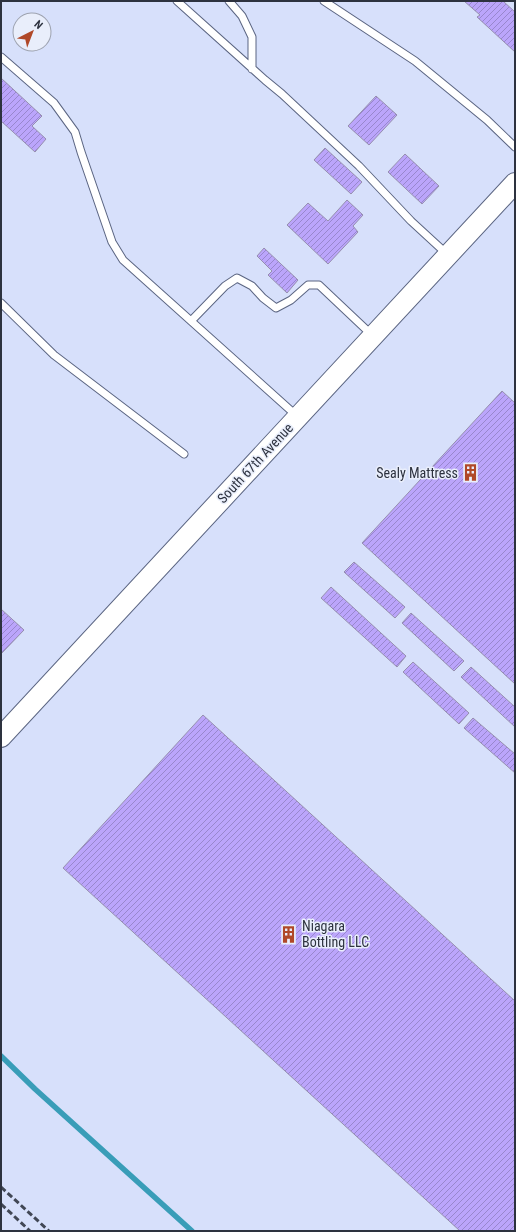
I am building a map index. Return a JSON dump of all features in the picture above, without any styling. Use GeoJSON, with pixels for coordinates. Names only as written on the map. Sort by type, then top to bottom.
{"type":"FeatureCollection","features":[{"type":"Feature","properties":{"kind":"main road","name":"South 67th Avenue"},"geometry":{"type":"LineString","coordinates":[[1,737],[512,186]]}},
{"type":"Feature","properties":{"kind":"lane"},"geometry":{"type":"LineString","coordinates":[[177,1],[282,94],[360,166],[411,221],[448,255]]}},
{"type":"Feature","properties":{"kind":"lane"},"geometry":{"type":"LineString","coordinates":[[230,1],[242,16],[252,37],[252,69]]}},
{"type":"Feature","properties":{"kind":"lane"},"geometry":{"type":"LineString","coordinates":[[324,1],[415,61],[487,120],[515,147]]}},
{"type":"Feature","properties":{"kind":"lane"},"geometry":{"type":"LineString","coordinates":[[1,57],[54,103],[75,132],[112,242],[123,260],[298,417]]}},
{"type":"Feature","properties":{"kind":"lane"},"geometry":{"type":"LineString","coordinates":[[191,321],[225,286],[237,278],[252,286],[263,298],[276,308],[291,300],[308,285],[319,285],[373,336]]}},
{"type":"Feature","properties":{"kind":"lane"},"geometry":{"type":"LineString","coordinates":[[1,303],[54,355],[184,454]]}},
{"type":"Feature","properties":{"kind":"building"},"geometry":{"type":"Polygon","coordinates":[[[464,1],[503,1],[515,12],[515,52],[477,17],[480,15],[464,1]]]}},
{"type":"Feature","properties":{"kind":"building"},"geometry":{"type":"Polygon","coordinates":[[[1,78],[42,116],[32,126],[46,139],[35,152],[1,121],[1,78]]]}},
{"type":"Feature","properties":{"kind":"building"},"geometry":{"type":"Polygon","coordinates":[[[376,96],[397,115],[369,145],[348,126],[376,96]]]}},
{"type":"Feature","properties":{"kind":"building"},"geometry":{"type":"Polygon","coordinates":[[[325,148],[362,182],[351,194],[314,160],[325,148]]]}},
{"type":"Feature","properties":{"kind":"building"},"geometry":{"type":"Polygon","coordinates":[[[405,154],[439,186],[422,204],[388,172],[405,154]]]}},
{"type":"Feature","properties":{"kind":"building"},"geometry":{"type":"Polygon","coordinates":[[[347,200],[363,215],[353,226],[358,232],[328,264],[287,225],[308,203],[328,221],[347,200]]]}},
{"type":"Feature","properties":{"kind":"building"},"geometry":{"type":"Polygon","coordinates":[[[264,248],[298,280],[287,293],[268,275],[272,271],[257,256],[264,248]]]}},
{"type":"Feature","properties":{"kind":"building","name":"Sealy Mattress"},"geometry":{"type":"Polygon","coordinates":[[[502,391],[515,403],[515,684],[362,543],[502,391]]]}},
{"type":"Feature","properties":{"kind":"building"},"geometry":{"type":"Polygon","coordinates":[[[354,562],[405,607],[395,618],[344,572],[354,562]]]}},
{"type":"Feature","properties":{"kind":"building"},"geometry":{"type":"Polygon","coordinates":[[[331,587],[406,656],[397,667],[321,598],[331,587]]]}},
{"type":"Feature","properties":{"kind":"building"},"geometry":{"type":"Polygon","coordinates":[[[1,609],[24,630],[1,654],[1,609]]]}},
{"type":"Feature","properties":{"kind":"building"},"geometry":{"type":"Polygon","coordinates":[[[411,613],[464,661],[454,671],[402,623],[411,613]]]}},
{"type":"Feature","properties":{"kind":"building"},"geometry":{"type":"Polygon","coordinates":[[[413,662],[469,713],[459,724],[403,672],[413,662]]]}},
{"type":"Feature","properties":{"kind":"building"},"geometry":{"type":"Polygon","coordinates":[[[471,667],[515,707],[515,727],[461,677],[471,667]]]}},
{"type":"Feature","properties":{"kind":"building","name":"Niagara Bottling LLC"},"geometry":{"type":"Polygon","coordinates":[[[203,715],[515,1001],[515,1231],[460,1231],[63,868],[203,715]]]}},
{"type":"Feature","properties":{"kind":"building"},"geometry":{"type":"Polygon","coordinates":[[[473,718],[515,754],[515,773],[464,728],[473,718]]]}},
{"type":"Feature","properties":{"kind":"waterway"},"geometry":{"type":"LineString","coordinates":[[1,1056],[35,1089],[192,1231]]}},
{"type":"Feature","properties":{"kind":"railway"},"geometry":{"type":"LineString","coordinates":[[1,1187],[49,1231]]}},
{"type":"Feature","properties":{"kind":"railway"},"geometry":{"type":"LineString","coordinates":[[1,1204],[30,1231]]}},
{"type":"Feature","properties":{"kind":"place","name":"Sealy Mattress"},"geometry":{"type":"Point","coordinates":[471,473]}},
{"type":"Feature","properties":{"kind":"place","name":"Niagara Bottling LLC"},"geometry":{"type":"Point","coordinates":[289,934]}}]}
